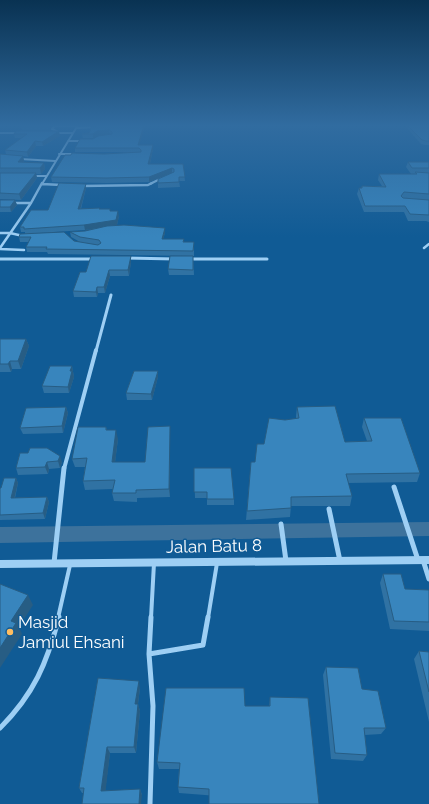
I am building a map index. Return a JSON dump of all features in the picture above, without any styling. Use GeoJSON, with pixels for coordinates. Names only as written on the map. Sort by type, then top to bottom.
{"type":"FeatureCollection","features":[{"type":"Feature","properties":{"kind":"street"},"geometry":{"type":"LineString","coordinates":[[24,250],[0,248],[31,203],[54,163]]}},
{"type":"Feature","properties":{"kind":"street"},"geometry":{"type":"LineString","coordinates":[[30,176],[46,176]]}},
{"type":"Feature","properties":{"kind":"street"},"geometry":{"type":"LineString","coordinates":[[80,186],[148,185],[167,176]]}},
{"type":"Feature","properties":{"kind":"street"},"geometry":{"type":"LineString","coordinates":[[42,184],[65,186]]}},
{"type":"Feature","properties":{"kind":"street"},"geometry":{"type":"LineString","coordinates":[[7,202],[31,203]]}},
{"type":"Feature","properties":{"kind":"street"},"geometry":{"type":"LineString","coordinates":[[0,233],[10,233],[25,237]]}},
{"type":"Feature","properties":{"kind":"street"},"geometry":{"type":"LineString","coordinates":[[424,248],[429,244]]}},
{"type":"Feature","properties":{"kind":"street"},"geometry":{"type":"LineString","coordinates":[[0,260],[78,260],[101,258]]}},
{"type":"Feature","properties":{"kind":"street"},"geometry":{"type":"LineString","coordinates":[[125,258],[267,259]]}},
{"type":"Feature","properties":{"kind":"street"},"geometry":{"type":"LineString","coordinates":[[54,564],[65,463],[112,295]]}},
{"type":"Feature","properties":{"kind":"street"},"geometry":{"type":"LineString","coordinates":[[394,487],[411,538],[423,560],[429,579]]}},
{"type":"Feature","properties":{"kind":"street"},"geometry":{"type":"LineString","coordinates":[[329,509],[340,561]]}},
{"type":"Feature","properties":{"kind":"street"},"geometry":{"type":"LineString","coordinates":[[281,524],[286,561]]}},
{"type":"Feature","properties":{"kind":"street","name":"Jalan Batu 8"},"geometry":{"type":"LineString","coordinates":[[0,564],[423,560]]}},
{"type":"Feature","properties":{"kind":"lane"},"geometry":{"type":"LineString","coordinates":[[149,654],[202,645],[217,562]]}},
{"type":"Feature","properties":{"kind":"lane"},"geometry":{"type":"LineString","coordinates":[[0,728],[12,718],[40,675],[51,647],[70,563]]}},
{"type":"Feature","properties":{"kind":"lane"},"geometry":{"type":"LineString","coordinates":[[150,804],[153,706],[149,654],[154,563]]}},
{"type":"Feature","properties":{"kind":"building"},"geometry":{"type":"Polygon","coordinates":[[[0,163],[44,163],[40,168],[0,168],[0,163]]]}},
{"type":"Feature","properties":{"kind":"building"},"geometry":{"type":"Polygon","coordinates":[[[60,163],[148,163],[148,164],[183,164],[185,177],[179,177],[179,182],[158,183],[158,179],[174,172],[174,169],[172,168],[149,177],[51,177],[60,163]]]}},
{"type":"Feature","properties":{"kind":"building"},"geometry":{"type":"Polygon","coordinates":[[[408,163],[429,163],[429,168],[412,168],[408,163]]]}},
{"type":"Feature","properties":{"kind":"building"},"geometry":{"type":"Polygon","coordinates":[[[415,172],[429,173],[429,194],[404,192],[401,196],[403,198],[429,200],[429,215],[410,214],[405,206],[365,206],[359,188],[362,188],[362,186],[386,187],[379,174],[417,174],[415,172]]]}},
{"type":"Feature","properties":{"kind":"building"},"geometry":{"type":"Polygon","coordinates":[[[0,173],[36,173],[19,194],[0,193],[0,173]]]}},
{"type":"Feature","properties":{"kind":"building"},"geometry":{"type":"Polygon","coordinates":[[[59,183],[86,184],[78,209],[100,208],[99,209],[118,211],[116,220],[84,225],[24,229],[24,227],[20,227],[31,210],[48,210],[59,183]]]}},
{"type":"Feature","properties":{"kind":"building"},"geometry":{"type":"Polygon","coordinates":[[[0,200],[15,200],[10,207],[0,207],[0,200]]]}},
{"type":"Feature","properties":{"kind":"building"},"geometry":{"type":"Polygon","coordinates":[[[124,225],[165,228],[162,239],[184,239],[183,242],[194,242],[193,251],[46,249],[47,247],[26,247],[31,237],[19,237],[20,234],[64,232],[74,241],[98,245],[101,243],[99,240],[80,237],[70,232],[124,225]]]}},
{"type":"Feature","properties":{"kind":"building"},"geometry":{"type":"Polygon","coordinates":[[[91,256],[131,256],[128,270],[109,270],[104,287],[97,287],[96,292],[73,291],[80,272],[86,272],[91,256]]]}},
{"type":"Feature","properties":{"kind":"building"},"geometry":{"type":"Polygon","coordinates":[[[170,256],[193,256],[193,270],[168,269],[170,256]]]}},
{"type":"Feature","properties":{"kind":"building"},"geometry":{"type":"Polygon","coordinates":[[[0,339],[26,339],[18,361],[10,361],[8,364],[0,364],[0,339]]]}},
{"type":"Feature","properties":{"kind":"building"},"geometry":{"type":"Polygon","coordinates":[[[50,366],[72,366],[68,387],[42,386],[50,366]]]}},
{"type":"Feature","properties":{"kind":"building"},"geometry":{"type":"Polygon","coordinates":[[[134,371],[158,371],[151,394],[126,393],[134,371]]]}},
{"type":"Feature","properties":{"kind":"building"},"geometry":{"type":"Polygon","coordinates":[[[335,406],[345,442],[372,441],[364,418],[401,418],[420,473],[346,474],[352,496],[291,497],[291,508],[247,511],[251,462],[255,462],[257,444],[264,444],[269,418],[285,420],[299,418],[297,407],[335,406]]]}},
{"type":"Feature","properties":{"kind":"building"},"geometry":{"type":"Polygon","coordinates":[[[66,407],[62,426],[20,428],[26,408],[66,407]]]}},
{"type":"Feature","properties":{"kind":"building"},"geometry":{"type":"Polygon","coordinates":[[[170,426],[169,489],[136,490],[136,493],[112,493],[115,480],[83,481],[87,458],[72,459],[78,427],[106,427],[106,430],[116,430],[112,462],[145,462],[148,427],[170,426]]]}},
{"type":"Feature","properties":{"kind":"building"},"geometry":{"type":"Polygon","coordinates":[[[30,448],[47,448],[60,456],[58,461],[47,462],[45,467],[16,468],[20,453],[28,453],[30,448]]]}},
{"type":"Feature","properties":{"kind":"building"},"geometry":{"type":"Polygon","coordinates":[[[194,468],[231,468],[234,499],[207,499],[207,492],[194,492],[194,468]]]}},
{"type":"Feature","properties":{"kind":"building"},"geometry":{"type":"Polygon","coordinates":[[[4,478],[16,478],[11,498],[47,497],[43,513],[0,515],[0,488],[4,478]]]}},
{"type":"Feature","properties":{"kind":"building"},"geometry":{"type":"Polygon","coordinates":[[[383,574],[401,574],[405,589],[429,590],[429,622],[394,621],[383,574]]]}},
{"type":"Feature","properties":{"kind":"building"},"geometry":{"type":"Polygon","coordinates":[[[0,584],[28,595],[11,621],[16,623],[0,648],[0,584]]]}},
{"type":"Feature","properties":{"kind":"building"},"geometry":{"type":"Polygon","coordinates":[[[419,651],[429,652],[429,692],[419,651]]]}},
{"type":"Feature","properties":{"kind":"building"},"geometry":{"type":"Polygon","coordinates":[[[326,667],[358,668],[362,689],[378,691],[386,728],[364,728],[367,755],[335,753],[326,667]]]}},
{"type":"Feature","properties":{"kind":"building"},"geometry":{"type":"Polygon","coordinates":[[[98,678],[139,681],[135,704],[138,704],[134,747],[107,747],[101,791],[140,789],[139,804],[82,804],[84,788],[79,788],[98,678]]]}},
{"type":"Feature","properties":{"kind":"building"},"geometry":{"type":"Polygon","coordinates":[[[166,688],[244,688],[245,706],[270,706],[270,697],[308,698],[319,804],[209,804],[209,789],[178,787],[180,763],[157,762],[166,688]]]}},
{"type":"Feature","properties":{"kind":"waterway"},"geometry":{"type":"LineString","coordinates":[[0,535],[429,529]]}},
{"type":"Feature","properties":{"kind":"place","name":"Masjid Jamiul Ehsani"},"geometry":{"type":"Point","coordinates":[10,632]}}]}
